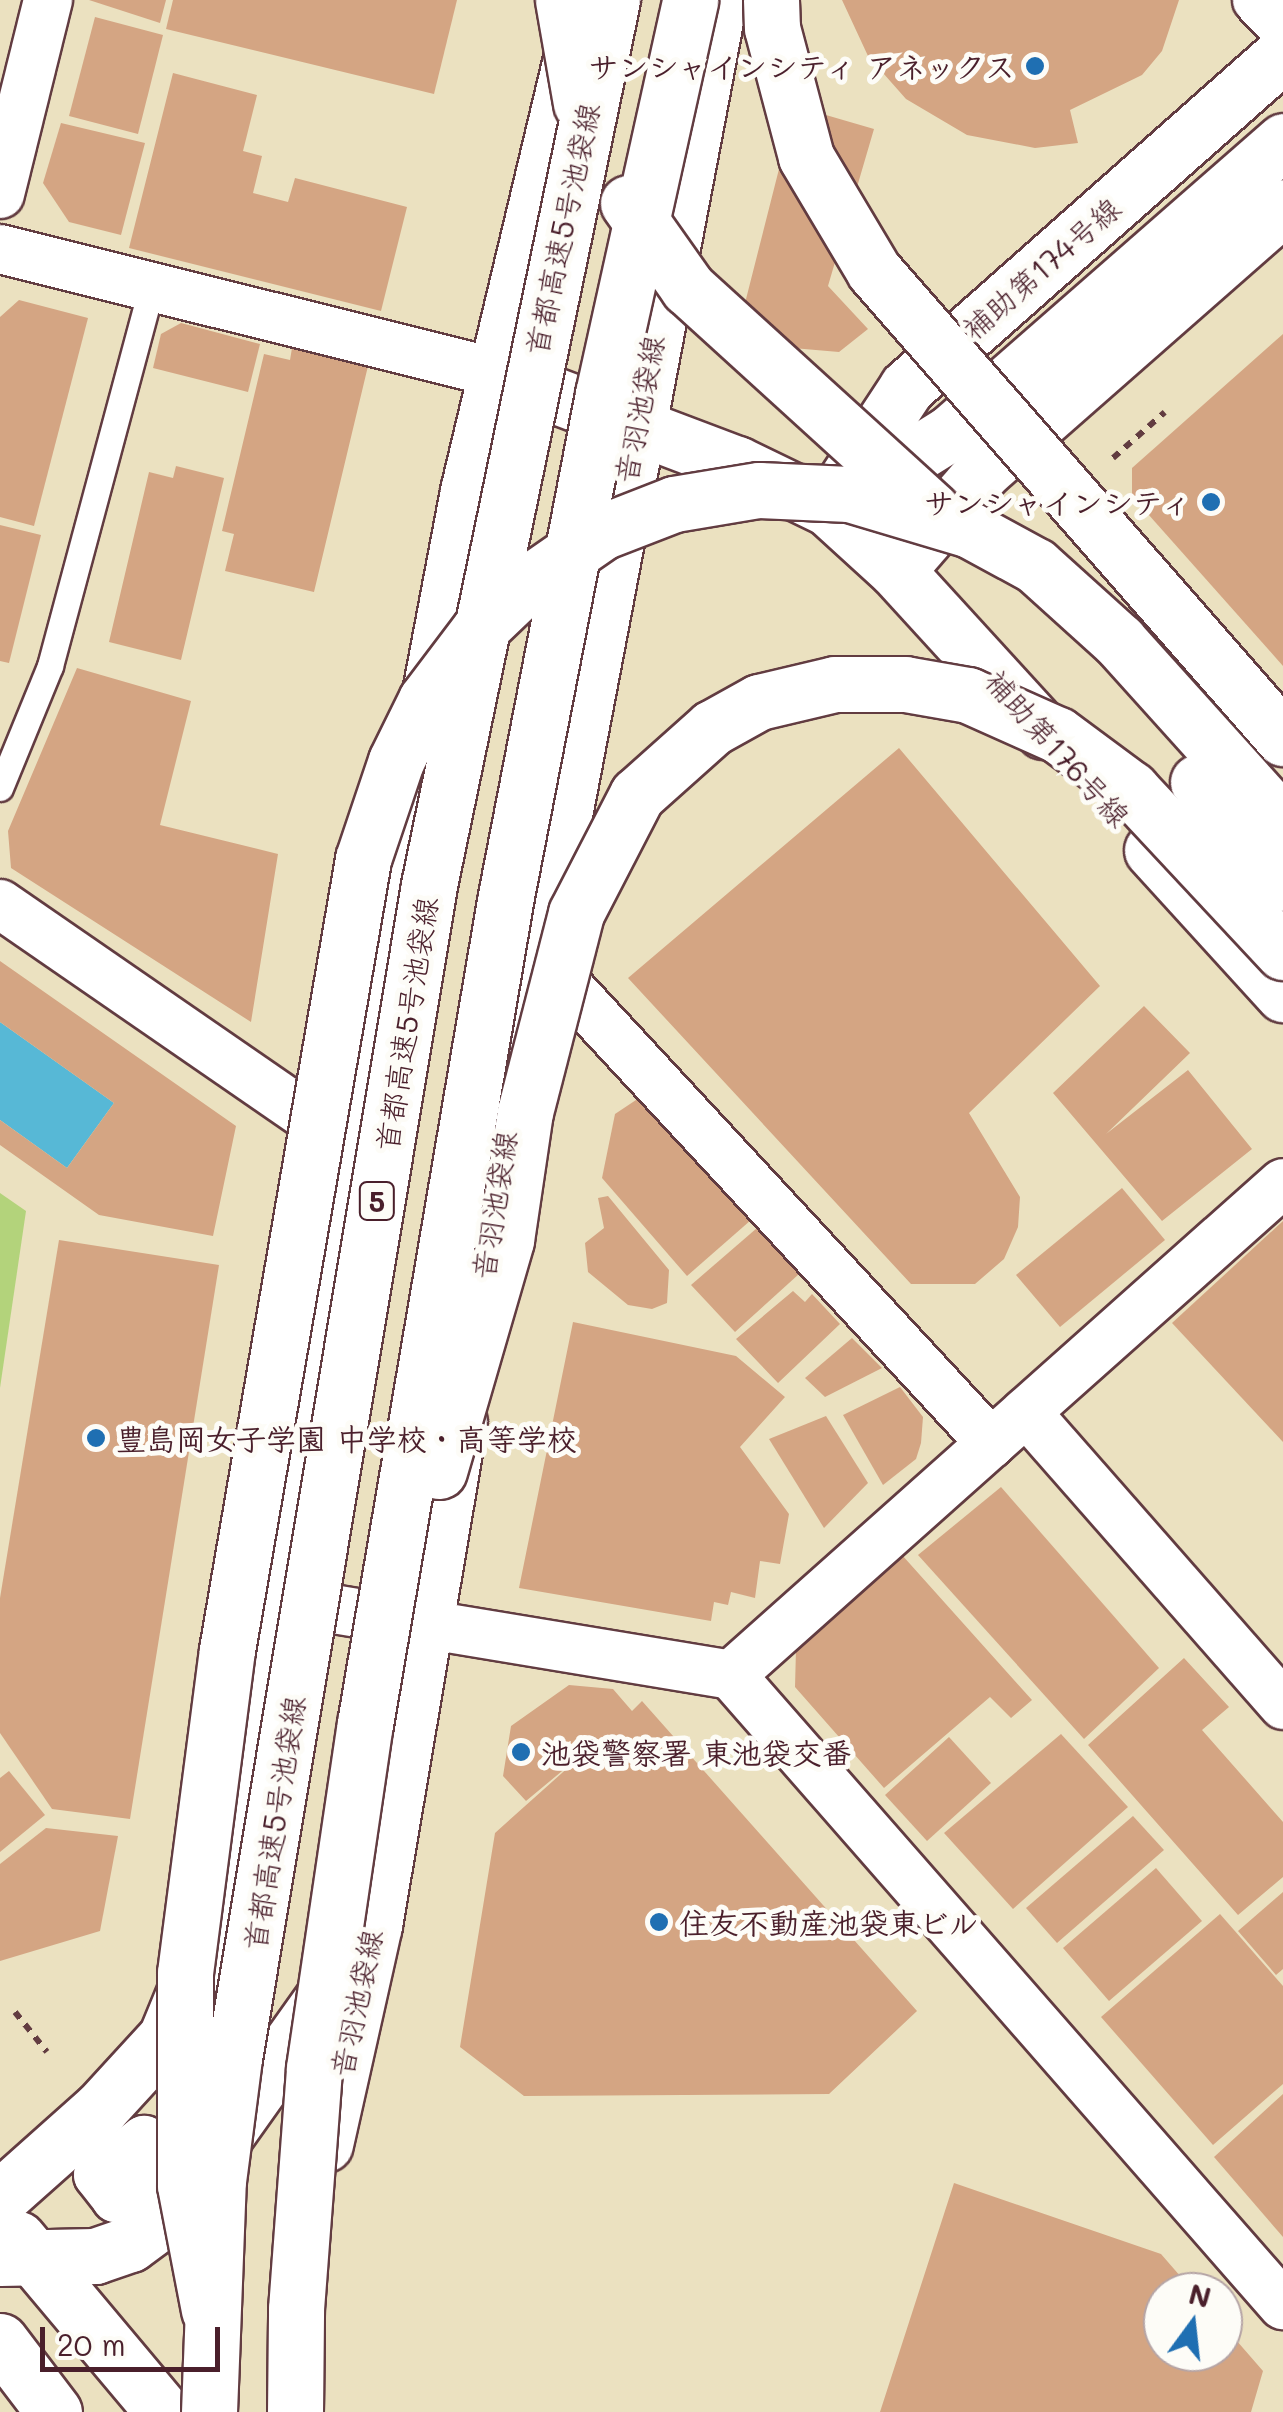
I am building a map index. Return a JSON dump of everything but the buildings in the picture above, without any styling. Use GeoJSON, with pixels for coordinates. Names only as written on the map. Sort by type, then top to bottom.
{"type":"FeatureCollection","features":[{"type":"Feature","properties":{"kind":"main road"},"geometry":{"type":"LineString","coordinates":[[564,0],[568,56],[586,122],[613,180],[688,288],[758,357],[1006,572],[1283,883]]}},
{"type":"Feature","properties":{"kind":"main road"},"geometry":{"type":"LineString","coordinates":[[0,2198],[141,2068],[166,2037],[194,1982],[228,1851],[345,1142],[493,372],[585,0]]}},
{"type":"Feature","properties":{"kind":"main road","name":"首都高速5号池袋線"},"geometry":{"type":"LineString","coordinates":[[209,2412],[209,2310],[234,2058],[429,884],[612,0]]}},
{"type":"Feature","properties":{"kind":"main road"},"geometry":{"type":"LineString","coordinates":[[295,2412],[297,2289],[314,2068],[365,1724],[506,896],[603,394],[690,0]]}},
{"type":"Feature","properties":{"kind":"main road","name":"音羽池袋線"},"geometry":{"type":"LineString","coordinates":[[283,2412],[284,2328],[374,1925],[535,951],[720,0]]}},
{"type":"Feature","properties":{"kind":"main road"},"geometry":{"type":"LineString","coordinates":[[772,0],[772,28],[806,157],[874,271],[1283,736]]}},
{"type":"Feature","properties":{"kind":"main road","name":"補助第174号線"},"geometry":{"type":"LineString","coordinates":[[828,508],[907,386],[1283,54]]}},
{"type":"Feature","properties":{"kind":"main road"},"geometry":{"type":"LineString","coordinates":[[493,372],[636,424],[828,508],[950,433],[1283,141]]}},
{"type":"Feature","properties":{"kind":"main road"},"geometry":{"type":"LineString","coordinates":[[896,570],[984,470],[1283,208]]}},
{"type":"Feature","properties":{"kind":"main road"},"geometry":{"type":"LineString","coordinates":[[209,2310],[184,2185],[185,1973],[227,1650],[362,860],[396,761],[426,700],[479,630],[527,584],[602,532],[674,504],[759,490],[849,494],[970,530],[1036,566],[1120,641],[1283,823]]}},
{"type":"Feature","properties":{"kind":"main road","name":"補助第176号線"},"geometry":{"type":"LineString","coordinates":[[828,508],[896,570],[1283,994]]}},
{"type":"Feature","properties":{"kind":"main road"},"geometry":{"type":"LineString","coordinates":[[365,1724],[506,1240],[525,1112],[576,914],[612,836],[668,762],[759,702],[835,684],[905,684],[968,695],[1058,736],[1130,789],[1283,952]]}},
{"type":"Feature","properties":{"kind":"main road"},"geometry":{"type":"LineString","coordinates":[[18,2260],[130,2244],[168,2216],[374,1925]]}},
{"type":"Feature","properties":{"kind":"main road"},"geometry":{"type":"LineString","coordinates":[[0,2217],[18,2260],[163,2412]]}},
{"type":"Feature","properties":{"kind":"main road"},"geometry":{"type":"LineString","coordinates":[[0,2341],[54,2412]]}},
{"type":"Feature","properties":{"kind":"street"},"geometry":{"type":"LineString","coordinates":[[0,194],[48,0]]}},
{"type":"Feature","properties":{"kind":"street"},"geometry":{"type":"LineString","coordinates":[[1258,0],[1283,28]]}},
{"type":"Feature","properties":{"kind":"street"},"geometry":{"type":"LineString","coordinates":[[0,249],[151,290],[493,372]]}},
{"type":"Feature","properties":{"kind":"street"},"geometry":{"type":"LineString","coordinates":[[0,904],[345,1142]]}},
{"type":"Feature","properties":{"kind":"street"},"geometry":{"type":"LineString","coordinates":[[535,951],[991,1443]]}},
{"type":"Feature","properties":{"kind":"street"},"geometry":{"type":"LineString","coordinates":[[731,1675],[1283,1183]]}},
{"type":"Feature","properties":{"kind":"street"},"geometry":{"type":"LineString","coordinates":[[1026,1412],[1283,1705]]}},
{"type":"Feature","properties":{"kind":"street"},"geometry":{"type":"LineString","coordinates":[[269,1598],[731,1675],[1283,2305]]}},
{"type":"Feature","properties":{"kind":"lane"},"geometry":{"type":"LineString","coordinates":[[0,788],[50,666],[151,290]]}},
{"type":"Feature","properties":{"kind":"lane"},"geometry":{"type":"LineString","coordinates":[[1196,635],[1283,736]]}},
{"type":"Feature","properties":{"kind":"path"},"geometry":{"type":"LineString","coordinates":[[1100,468],[1165,412]]}},
{"type":"Feature","properties":{"kind":"path"},"geometry":{"type":"LineString","coordinates":[[15,2012],[47,2052]]}},
{"type":"Feature","properties":{"kind":"green space"},"geometry":{"type":"Polygon","coordinates":[[[0,1193],[26,1211],[0,1388],[0,1193]]]}},
{"type":"Feature","properties":{"kind":"water"},"geometry":{"type":"Polygon","coordinates":[[[0,1022],[114,1103],[67,1168],[0,1120],[0,1022]]]}},
{"type":"Feature","properties":{"kind":"place","name":"サンシャインシティ アネックス"},"geometry":{"type":"Point","coordinates":[1035,66]}},
{"type":"Feature","properties":{"kind":"place","name":"サンシャインシティ"},"geometry":{"type":"Point","coordinates":[1211,502]}},
{"type":"Feature","properties":{"kind":"place","name":"豊島岡女子学園 中学校・高等学校"},"geometry":{"type":"Point","coordinates":[96,1438]}},
{"type":"Feature","properties":{"kind":"place","name":"池袋警察署 東池袋交番"},"geometry":{"type":"Point","coordinates":[521,1752]}},
{"type":"Feature","properties":{"kind":"place","name":"住友不動産池袋東ビル"},"geometry":{"type":"Point","coordinates":[659,1922]}}]}
